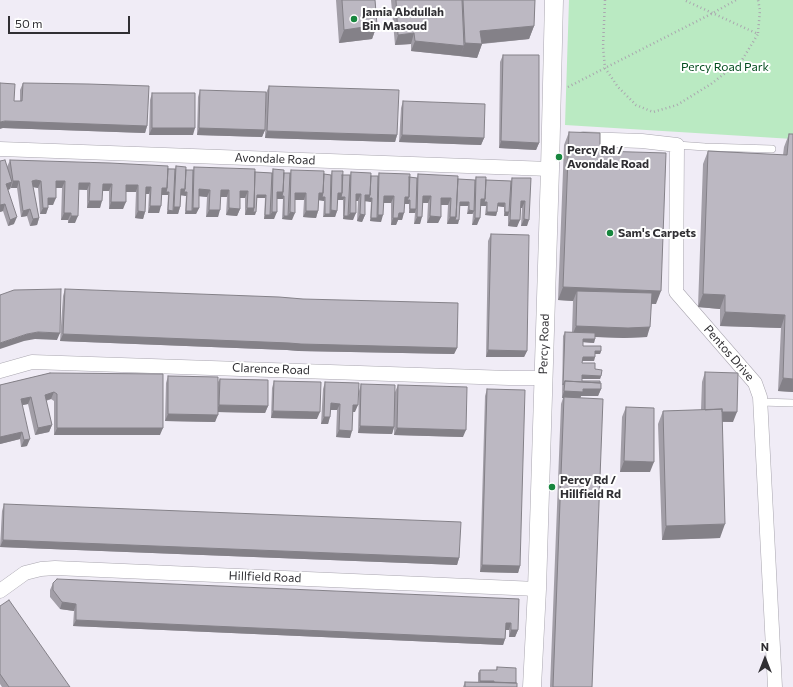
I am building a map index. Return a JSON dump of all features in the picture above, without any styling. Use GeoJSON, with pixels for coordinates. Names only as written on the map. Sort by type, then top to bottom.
{"type":"FeatureCollection","features":[{"type":"Feature","properties":{"kind":"street","name":"Percy Road"},"geometry":{"type":"LineString","coordinates":[[532,687],[544,378],[554,0]]}},
{"type":"Feature","properties":{"kind":"street"},"geometry":{"type":"LineString","coordinates":[[583,139],[642,141],[677,145]]}},
{"type":"Feature","properties":{"kind":"street","name":"Pentos Drive"},"geometry":{"type":"LineString","coordinates":[[677,145],[676,292],[755,383],[760,397],[775,687]]}},
{"type":"Feature","properties":{"kind":"street","name":"Avondale Road"},"geometry":{"type":"LineString","coordinates":[[0,149],[550,169]]}},
{"type":"Feature","properties":{"kind":"street","name":"Clarence Road"},"geometry":{"type":"LineString","coordinates":[[0,371],[32,362],[544,378]]}},
{"type":"Feature","properties":{"kind":"street","name":"Hillfield Road"},"geometry":{"type":"LineString","coordinates":[[0,591],[25,574],[41,569],[55,568],[537,589]]}},
{"type":"Feature","properties":{"kind":"lane"},"geometry":{"type":"LineString","coordinates":[[677,145],[772,149]]}},
{"type":"Feature","properties":{"kind":"lane"},"geometry":{"type":"LineString","coordinates":[[760,402],[793,403]]}},
{"type":"Feature","properties":{"kind":"path"},"geometry":{"type":"LineString","coordinates":[[605,0],[603,47],[605,68],[618,87],[636,105],[653,112],[677,105],[711,84],[742,60],[758,34],[760,10],[758,0]]}},
{"type":"Feature","properties":{"kind":"path"},"geometry":{"type":"LineString","coordinates":[[684,0],[758,34]]}},
{"type":"Feature","properties":{"kind":"path"},"geometry":{"type":"LineString","coordinates":[[552,96],[736,0]]}},
{"type":"Feature","properties":{"kind":"green space","name":"Percy Road Park"},"geometry":{"type":"Polygon","coordinates":[[[569,0],[793,0],[793,139],[565,125],[569,0]]]}},
{"type":"Feature","properties":{"kind":"building"},"geometry":{"type":"Polygon","coordinates":[[[342,0],[375,0],[377,25],[344,30],[342,0]]]}},
{"type":"Feature","properties":{"kind":"building"},"geometry":{"type":"Polygon","coordinates":[[[396,0],[462,0],[464,46],[415,41],[414,33],[398,35],[396,0]]]}},
{"type":"Feature","properties":{"kind":"building"},"geometry":{"type":"Polygon","coordinates":[[[463,0],[535,0],[534,26],[480,31],[482,44],[465,43],[463,0]]]}},
{"type":"Feature","properties":{"kind":"building"},"geometry":{"type":"Polygon","coordinates":[[[503,55],[539,55],[539,143],[501,141],[503,55]]]}},
{"type":"Feature","properties":{"kind":"building"},"geometry":{"type":"Polygon","coordinates":[[[0,83],[15,84],[14,101],[22,101],[23,83],[149,86],[147,126],[0,122],[0,83]]]}},
{"type":"Feature","properties":{"kind":"building"},"geometry":{"type":"Polygon","coordinates":[[[269,86],[399,90],[397,135],[267,131],[269,86]]]}},
{"type":"Feature","properties":{"kind":"building"},"geometry":{"type":"Polygon","coordinates":[[[200,90],[266,92],[265,130],[199,128],[200,90]]]}},
{"type":"Feature","properties":{"kind":"building"},"geometry":{"type":"Polygon","coordinates":[[[152,93],[195,93],[195,128],[152,128],[152,93]]]}},
{"type":"Feature","properties":{"kind":"building"},"geometry":{"type":"Polygon","coordinates":[[[403,101],[485,104],[484,138],[402,135],[403,101]]]}},
{"type":"Feature","properties":{"kind":"building","name":"Sam's Carpets"},"geometry":{"type":"Polygon","coordinates":[[[569,132],[600,133],[600,151],[666,153],[661,291],[563,287],[569,132]]]}},
{"type":"Feature","properties":{"kind":"building"},"geometry":{"type":"Polygon","coordinates":[[[789,134],[793,134],[793,379],[783,378],[785,315],[725,312],[725,295],[703,294],[708,151],[787,155],[789,134]]]}},
{"type":"Feature","properties":{"kind":"building"},"geometry":{"type":"Polygon","coordinates":[[[5,160],[12,182],[6,184],[17,217],[10,220],[5,204],[0,205],[0,161],[5,160]]]}},
{"type":"Feature","properties":{"kind":"building"},"geometry":{"type":"Polygon","coordinates":[[[10,160],[168,166],[167,188],[162,188],[161,206],[150,206],[151,187],[146,187],[145,212],[138,211],[138,185],[126,185],[126,202],[111,202],[112,184],[103,184],[102,201],[89,201],[90,183],[79,183],[78,216],[71,216],[71,213],[64,213],[65,181],[56,181],[56,198],[48,198],[48,208],[43,208],[41,181],[36,180],[32,181],[39,218],[33,219],[30,209],[23,211],[19,181],[13,181],[10,160]]]}},
{"type":"Feature","properties":{"kind":"building"},"geometry":{"type":"Polygon","coordinates":[[[176,166],[186,167],[185,189],[181,189],[180,207],[174,207],[176,166]]]}},
{"type":"Feature","properties":{"kind":"building"},"geometry":{"type":"Polygon","coordinates":[[[194,167],[255,169],[254,208],[247,208],[248,191],[240,191],[240,209],[229,208],[229,190],[221,190],[220,210],[209,210],[210,190],[199,189],[199,208],[193,208],[194,167]]]}},
{"type":"Feature","properties":{"kind":"building"},"geometry":{"type":"Polygon","coordinates":[[[168,169],[175,169],[173,211],[168,210],[169,192],[166,192],[168,169]]]}},
{"type":"Feature","properties":{"kind":"building"},"geometry":{"type":"Polygon","coordinates":[[[273,169],[284,170],[283,192],[277,192],[277,212],[272,212],[273,169]]]}},
{"type":"Feature","properties":{"kind":"building"},"geometry":{"type":"Polygon","coordinates":[[[186,170],[193,170],[192,211],[186,211],[187,192],[184,192],[186,170]]]}},
{"type":"Feature","properties":{"kind":"building"},"geometry":{"type":"Polygon","coordinates":[[[291,170],[324,171],[323,193],[319,193],[318,211],[306,211],[306,193],[295,193],[295,213],[290,212],[291,170]]]}},
{"type":"Feature","properties":{"kind":"building"},"geometry":{"type":"Polygon","coordinates":[[[332,171],[343,171],[342,193],[338,193],[337,211],[331,210],[332,171]]]}},
{"type":"Feature","properties":{"kind":"building"},"geometry":{"type":"Polygon","coordinates":[[[255,172],[272,173],[270,215],[265,215],[266,195],[257,195],[256,212],[253,212],[255,172]]]}},
{"type":"Feature","properties":{"kind":"building"},"geometry":{"type":"Polygon","coordinates":[[[351,172],[371,173],[370,195],[365,195],[365,215],[360,214],[361,194],[356,194],[356,213],[350,213],[351,172]]]}},
{"type":"Feature","properties":{"kind":"building"},"geometry":{"type":"Polygon","coordinates":[[[284,173],[290,173],[288,216],[284,216],[284,196],[282,196],[284,173]]]}},
{"type":"Feature","properties":{"kind":"building"},"geometry":{"type":"Polygon","coordinates":[[[379,173],[410,174],[409,197],[405,197],[404,213],[399,213],[398,218],[393,218],[394,196],[384,196],[383,215],[378,215],[379,173]]]}},
{"type":"Feature","properties":{"kind":"building"},"geometry":{"type":"Polygon","coordinates":[[[324,174],[331,175],[330,214],[325,214],[325,197],[322,197],[324,174]]]}},
{"type":"Feature","properties":{"kind":"building"},"geometry":{"type":"Polygon","coordinates":[[[418,174],[458,176],[456,217],[450,217],[451,198],[441,198],[441,217],[430,216],[431,196],[423,196],[422,217],[417,217],[418,174]]]}},
{"type":"Feature","properties":{"kind":"building"},"geometry":{"type":"Polygon","coordinates":[[[342,175],[350,175],[348,216],[344,216],[345,197],[341,197],[342,175]]]}},
{"type":"Feature","properties":{"kind":"building"},"geometry":{"type":"Polygon","coordinates":[[[371,176],[378,176],[377,218],[371,218],[372,198],[369,198],[371,176]]]}},
{"type":"Feature","properties":{"kind":"building"},"geometry":{"type":"Polygon","coordinates":[[[409,177],[417,178],[416,209],[410,209],[410,200],[407,200],[409,197],[409,177]]]}},
{"type":"Feature","properties":{"kind":"building"},"geometry":{"type":"Polygon","coordinates":[[[476,177],[486,177],[485,199],[481,199],[480,218],[475,218],[476,177]]]}},
{"type":"Feature","properties":{"kind":"building"},"geometry":{"type":"Polygon","coordinates":[[[512,178],[531,178],[529,220],[524,219],[525,201],[521,201],[520,220],[510,220],[512,178]]]}},
{"type":"Feature","properties":{"kind":"building"},"geometry":{"type":"Polygon","coordinates":[[[458,179],[475,180],[474,211],[469,210],[469,202],[460,202],[459,220],[455,220],[456,217],[458,179]]]}},
{"type":"Feature","properties":{"kind":"building"},"geometry":{"type":"Polygon","coordinates":[[[486,180],[511,181],[509,212],[505,212],[505,203],[498,203],[497,212],[487,212],[487,202],[484,202],[486,180]]]}},
{"type":"Feature","properties":{"kind":"building"},"geometry":{"type":"Polygon","coordinates":[[[491,234],[529,235],[527,351],[488,350],[491,234]]]}},
{"type":"Feature","properties":{"kind":"building"},"geometry":{"type":"Polygon","coordinates":[[[61,289],[60,333],[38,332],[0,343],[0,295],[14,290],[61,289]]]}},
{"type":"Feature","properties":{"kind":"building"},"geometry":{"type":"Polygon","coordinates":[[[65,289],[303,299],[458,303],[457,348],[301,344],[63,334],[65,289]]]}},
{"type":"Feature","properties":{"kind":"building"},"geometry":{"type":"Polygon","coordinates":[[[577,291],[652,293],[650,327],[628,328],[576,326],[577,291]]]}},
{"type":"Feature","properties":{"kind":"building"},"geometry":{"type":"Polygon","coordinates":[[[565,332],[595,333],[595,339],[583,339],[583,346],[601,346],[601,351],[595,351],[595,357],[583,357],[582,363],[595,363],[595,369],[602,370],[601,376],[582,375],[582,381],[600,381],[600,383],[565,381],[563,385],[565,332]]]}},
{"type":"Feature","properties":{"kind":"building"},"geometry":{"type":"Polygon","coordinates":[[[705,372],[738,373],[737,412],[722,412],[722,409],[705,410],[705,372]]]}},
{"type":"Feature","properties":{"kind":"building"},"geometry":{"type":"Polygon","coordinates":[[[50,373],[163,374],[163,428],[57,428],[57,394],[54,392],[45,395],[52,425],[38,428],[31,397],[21,399],[30,439],[24,440],[22,432],[0,437],[0,385],[50,373]]]}},
{"type":"Feature","properties":{"kind":"building"},"geometry":{"type":"Polygon","coordinates":[[[168,376],[218,377],[218,415],[168,414],[168,376]]]}},
{"type":"Feature","properties":{"kind":"building"},"geometry":{"type":"Polygon","coordinates":[[[220,379],[268,380],[268,406],[219,405],[220,379]]]}},
{"type":"Feature","properties":{"kind":"building"},"geometry":{"type":"Polygon","coordinates":[[[274,381],[321,382],[320,412],[273,411],[274,381]]]}},
{"type":"Feature","properties":{"kind":"building"},"geometry":{"type":"Polygon","coordinates":[[[565,381],[601,383],[601,389],[583,389],[583,392],[564,391],[565,381]]]}},
{"type":"Feature","properties":{"kind":"building"},"geometry":{"type":"Polygon","coordinates":[[[325,382],[359,383],[358,405],[353,405],[352,431],[339,430],[340,404],[331,403],[330,417],[324,417],[325,382]]]}},
{"type":"Feature","properties":{"kind":"building"},"geometry":{"type":"Polygon","coordinates":[[[361,384],[395,385],[394,427],[360,426],[361,384]]]}},
{"type":"Feature","properties":{"kind":"building"},"geometry":{"type":"Polygon","coordinates":[[[398,385],[467,387],[466,430],[397,428],[398,385]]]}},
{"type":"Feature","properties":{"kind":"building"},"geometry":{"type":"Polygon","coordinates":[[[487,389],[525,390],[520,566],[482,565],[487,389]]]}},
{"type":"Feature","properties":{"kind":"building"},"geometry":{"type":"Polygon","coordinates":[[[564,397],[603,399],[592,687],[553,687],[564,397]]]}},
{"type":"Feature","properties":{"kind":"building"},"geometry":{"type":"Polygon","coordinates":[[[626,407],[654,408],[654,462],[624,461],[626,407]]]}},
{"type":"Feature","properties":{"kind":"building"},"geometry":{"type":"Polygon","coordinates":[[[722,409],[725,524],[666,526],[663,411],[722,409]]]}},
{"type":"Feature","properties":{"kind":"building"},"geometry":{"type":"Polygon","coordinates":[[[4,504],[461,522],[459,558],[3,540],[4,504]]]}},
{"type":"Feature","properties":{"kind":"building"},"geometry":{"type":"Polygon","coordinates":[[[57,579],[519,599],[518,630],[511,630],[511,623],[506,623],[505,639],[76,620],[76,604],[62,602],[53,590],[53,583],[57,579]]]}},
{"type":"Feature","properties":{"kind":"building"},"geometry":{"type":"Polygon","coordinates":[[[9,600],[70,687],[9,687],[0,674],[0,606],[9,600]]]}},
{"type":"Feature","properties":{"kind":"building"},"geometry":{"type":"Polygon","coordinates":[[[497,667],[516,668],[516,683],[480,681],[480,670],[497,670],[497,667]]]}},
{"type":"Feature","properties":{"kind":"building"},"geometry":{"type":"Polygon","coordinates":[[[465,682],[517,683],[517,687],[465,687],[465,682]]]}},
{"type":"Feature","properties":{"kind":"place","name":"Jamia Abdullah Bin Masoud"},"geometry":{"type":"Point","coordinates":[354,19]}},
{"type":"Feature","properties":{"kind":"place","name":"Percy Rd / Avondale Road"},"geometry":{"type":"Point","coordinates":[559,157]}},
{"type":"Feature","properties":{"kind":"place","name":"Sam's Carpets"},"geometry":{"type":"Point","coordinates":[610,233]}},
{"type":"Feature","properties":{"kind":"place","name":"Percy Rd / Hillfield Rd"},"geometry":{"type":"Point","coordinates":[552,487]}}]}
